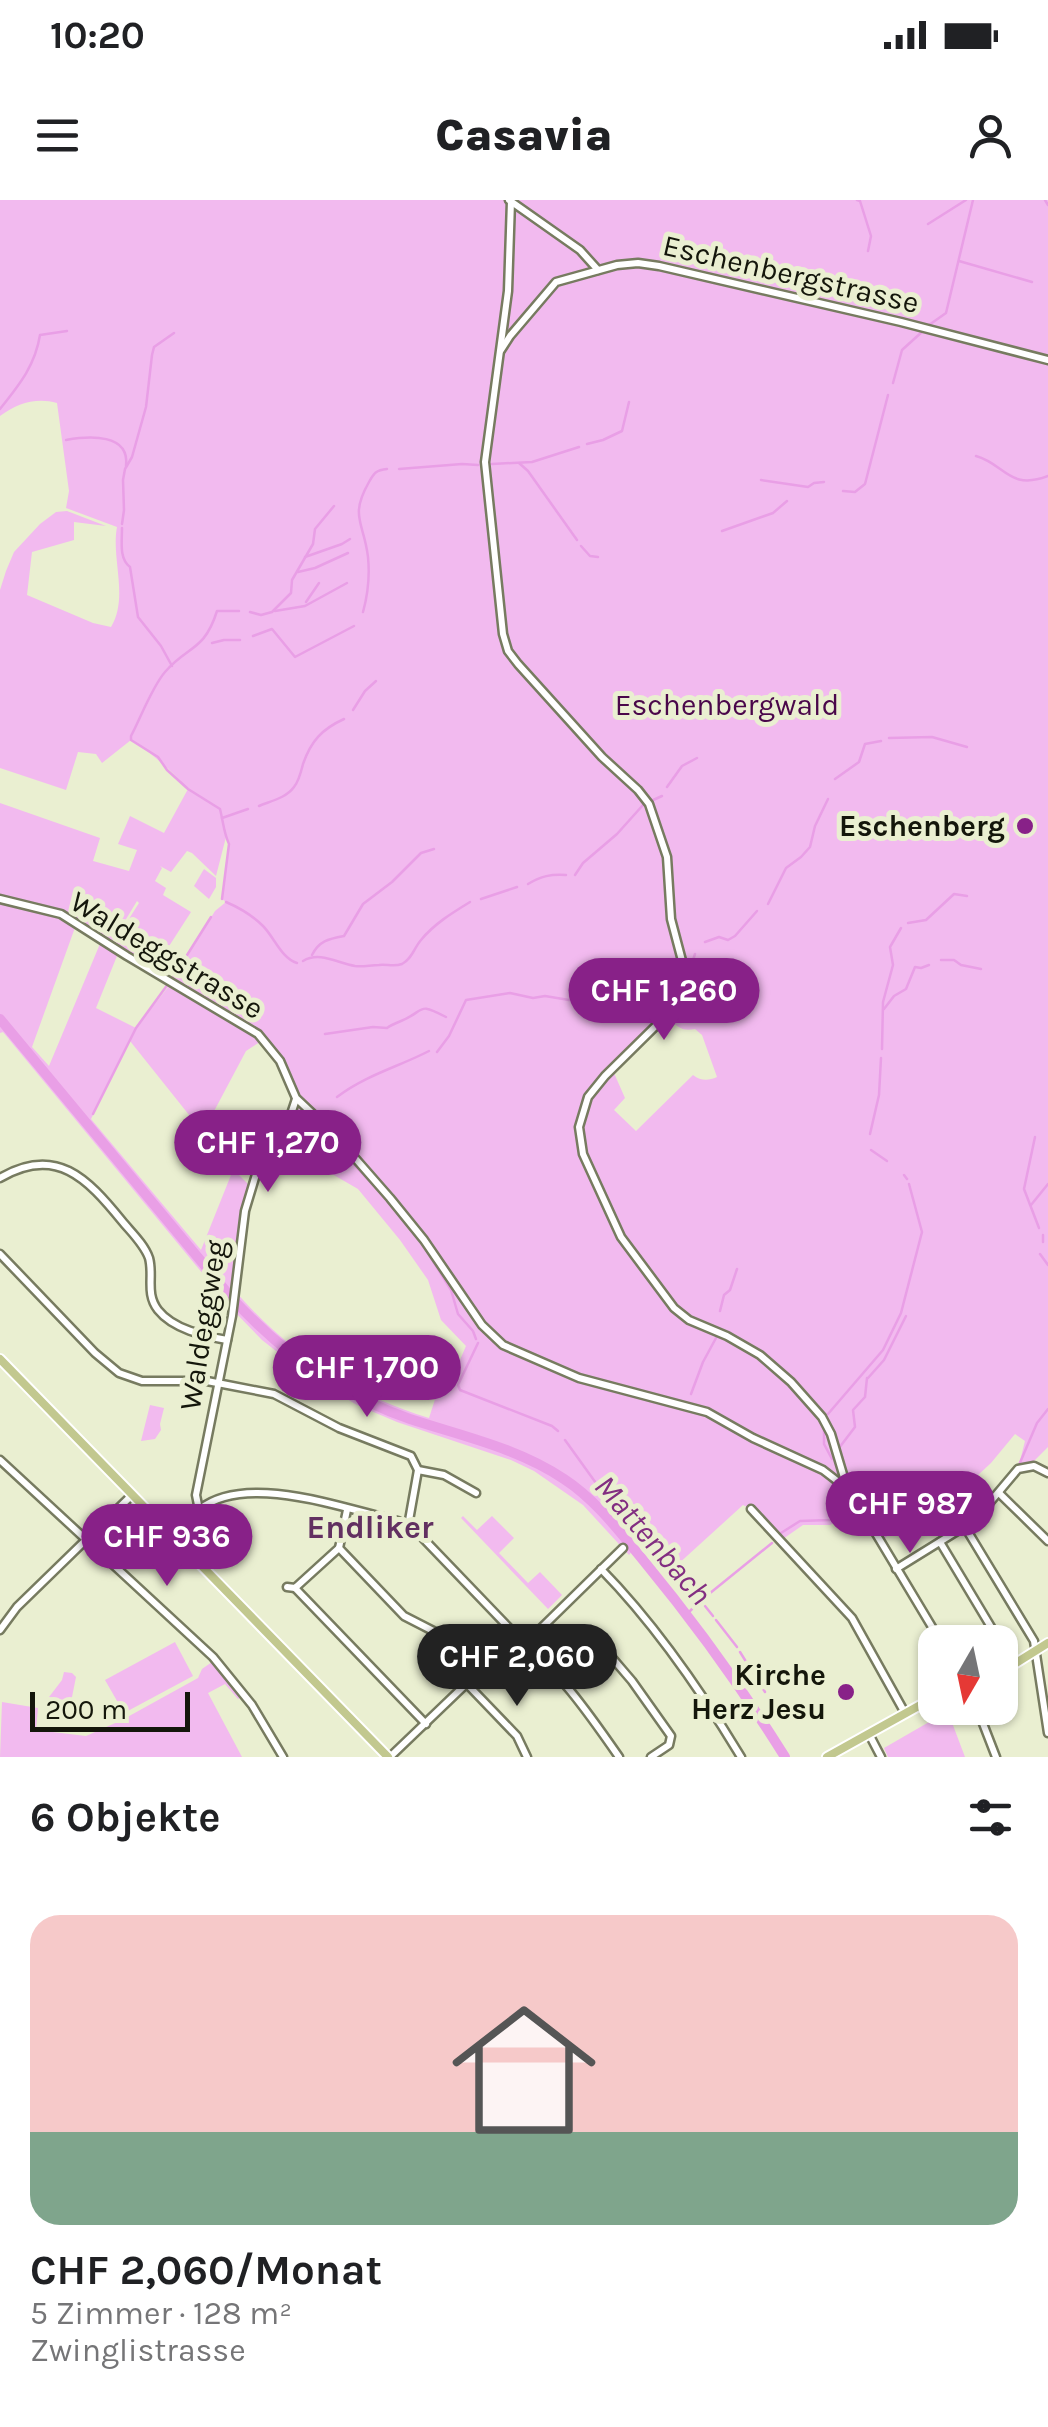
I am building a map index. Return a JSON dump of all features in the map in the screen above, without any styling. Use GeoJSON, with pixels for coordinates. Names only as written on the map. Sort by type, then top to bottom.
{"type":"FeatureCollection","features":[{"type":"Feature","properties":{"kind":"main road"},"geometry":{"type":"LineString","coordinates":[[0,1359],[389,1757]]}},
{"type":"Feature","properties":{"kind":"main road"},"geometry":{"type":"LineString","coordinates":[[1018,1661],[1048,1643]]}},
{"type":"Feature","properties":{"kind":"main road"},"geometry":{"type":"LineString","coordinates":[[827,1757],[918,1707]]}},
{"type":"Feature","properties":{"kind":"street"},"geometry":{"type":"LineString","coordinates":[[510,201],[580,250],[598,270]]}},
{"type":"Feature","properties":{"kind":"street","name":"Eschenbergstrasse"},"geometry":{"type":"LineString","coordinates":[[510,201],[508,291],[485,470],[504,638],[520,668],[648,804],[666,857],[670,914],[685,976],[678,1004],[588,1097],[579,1128],[583,1154],[623,1240],[676,1310],[760,1355],[795,1385],[822,1417],[848,1491]]}},
{"type":"Feature","properties":{"kind":"street","name":"Eschenbergstrasse"},"geometry":{"type":"LineString","coordinates":[[499,356],[510,336],[552,285],[562,279],[631,263],[659,266],[901,322],[1048,360]]}},
{"type":"Feature","properties":{"kind":"street","name":"Waldeggstrasse"},"geometry":{"type":"LineString","coordinates":[[0,899],[61,914],[260,1036],[278,1058],[296,1098],[334,1134],[390,1198],[479,1320],[504,1345],[574,1377],[706,1412],[818,1468],[848,1491]]}},
{"type":"Feature","properties":{"kind":"street","name":"Waldeggweg"},"geometry":{"type":"LineString","coordinates":[[200,1510],[196,1495],[233,1306],[242,1224],[264,1159],[290,1117],[296,1098]]}},
{"type":"Feature","properties":{"kind":"street"},"geometry":{"type":"LineString","coordinates":[[0,1178],[40,1164],[76,1173],[146,1250],[150,1290],[158,1310],[186,1329],[227,1340]]}},
{"type":"Feature","properties":{"kind":"street"},"geometry":{"type":"LineString","coordinates":[[0,1254],[119,1373],[158,1383],[192,1380],[256,1389],[287,1399],[352,1434],[405,1452],[418,1470],[408,1526]]}},
{"type":"Feature","properties":{"kind":"street"},"geometry":{"type":"LineString","coordinates":[[0,1460],[213,1656],[254,1708],[282,1757]]}},
{"type":"Feature","properties":{"kind":"street"},"geometry":{"type":"LineString","coordinates":[[896,1569],[966,1527],[1018,1470],[1040,1468],[1048,1473]]}},
{"type":"Feature","properties":{"kind":"street"},"geometry":{"type":"LineString","coordinates":[[418,1470],[444,1475],[476,1493]]}},
{"type":"Feature","properties":{"kind":"street"},"geometry":{"type":"LineString","coordinates":[[848,1491],[931,1625]]}},
{"type":"Feature","properties":{"kind":"street"},"geometry":{"type":"LineString","coordinates":[[172,1537],[200,1510],[235,1494],[253,1492],[272,1493],[408,1526],[513,1637],[526,1644],[583,1708],[619,1757]]}},
{"type":"Feature","properties":{"kind":"street"},"geometry":{"type":"LineString","coordinates":[[999,1493],[1048,1541]]}},
{"type":"Feature","properties":{"kind":"street"},"geometry":{"type":"LineString","coordinates":[[0,1630],[17,1607],[132,1496]]}},
{"type":"Feature","properties":{"kind":"street"},"geometry":{"type":"LineString","coordinates":[[751,1509],[852,1618],[906,1713]]}},
{"type":"Feature","properties":{"kind":"street"},"geometry":{"type":"LineString","coordinates":[[347,1510],[339,1548],[291,1587],[426,1724]]}},
{"type":"Feature","properties":{"kind":"street"},"geometry":{"type":"LineString","coordinates":[[966,1527],[1034,1640],[1048,1733]]}},
{"type":"Feature","properties":{"kind":"street"},"geometry":{"type":"LineString","coordinates":[[940,1542],[989,1625]]}},
{"type":"Feature","properties":{"kind":"street"},"geometry":{"type":"LineString","coordinates":[[339,1548],[404,1616],[445,1637],[478,1672]]}},
{"type":"Feature","properties":{"kind":"street"},"geometry":{"type":"LineString","coordinates":[[526,1644],[624,1548]]}},
{"type":"Feature","properties":{"kind":"street"},"geometry":{"type":"LineString","coordinates":[[602,1569],[657,1633],[741,1757]]}},
{"type":"Feature","properties":{"kind":"street"},"geometry":{"type":"LineString","coordinates":[[389,1757],[513,1637]]}},
{"type":"Feature","properties":{"kind":"street"},"geometry":{"type":"LineString","coordinates":[[544,1664],[555,1654],[585,1661],[599,1652],[608,1652],[671,1736],[670,1745],[651,1757]]}},
{"type":"Feature","properties":{"kind":"street"},"geometry":{"type":"LineString","coordinates":[[467,1684],[517,1736],[527,1757]]}},
{"type":"Feature","properties":{"kind":"street"},"geometry":{"type":"LineString","coordinates":[[984,1725],[996,1757]]}},
{"type":"Feature","properties":{"kind":"street"},"geometry":{"type":"LineString","coordinates":[[869,1734],[880,1757]]}},
{"type":"Feature","properties":{"kind":"green space","name":"Eschenbergwald"},"geometry":{"type":"Polygon","coordinates":[[[0,200],[1048,200],[1048,1447],[1029,1466],[1018,1469],[1025,1441],[1015,1434],[978,1475],[956,1486],[923,1494],[881,1543],[860,1507],[830,1525],[803,1525],[780,1541],[743,1505],[676,1566],[644,1528],[641,1541],[629,1555],[583,1505],[534,1471],[357,1405],[304,1373],[262,1340],[0,1033],[0,803],[100,838],[93,861],[129,871],[137,850],[118,844],[130,816],[164,833],[188,789],[131,740],[102,763],[96,754],[78,752],[66,790],[0,768],[0,590],[14,552],[40,524],[56,512],[67,511],[106,526],[74,522],[74,540],[32,552],[27,595],[111,627],[119,591],[117,527],[66,508],[69,491],[57,403],[27,402],[0,416],[0,200]],[[226,837],[216,876],[187,851],[171,872],[160,866],[155,881],[166,888],[163,895],[191,912],[153,971],[113,944],[137,901],[111,944],[119,951],[96,1008],[136,1028],[172,982],[215,911],[226,902],[222,899],[229,844],[226,837]],[[77,922],[32,1047],[49,1066],[102,939],[77,922]],[[668,1020],[614,1073],[625,1098],[614,1110],[636,1131],[693,1075],[705,1080],[717,1077],[702,1035],[668,1020]],[[263,1040],[246,1051],[212,1115],[227,1126],[219,1145],[245,1162],[238,1174],[251,1187],[235,1291],[276,1333],[347,1384],[429,1418],[439,1387],[447,1390],[466,1346],[441,1320],[428,1280],[358,1189],[275,1141],[291,1114],[295,1097],[287,1075],[263,1040]],[[130,1041],[91,1119],[201,1250],[233,1170],[130,1041]]]}},
{"type":"Feature","properties":{"kind":"green space"},"geometry":{"type":"Polygon","coordinates":[[[204,869],[216,878],[209,899],[194,886],[204,869]]]}},
{"type":"Feature","properties":{"kind":"green space"},"geometry":{"type":"Polygon","coordinates":[[[150,1405],[164,1408],[161,1430],[155,1439],[141,1441],[150,1405]]]}},
{"type":"Feature","properties":{"kind":"green space"},"geometry":{"type":"Polygon","coordinates":[[[463,1516],[477,1530],[492,1516],[514,1538],[499,1553],[528,1583],[540,1572],[562,1595],[548,1609],[463,1516]]]}},
{"type":"Feature","properties":{"kind":"green space"},"geometry":{"type":"Polygon","coordinates":[[[175,1642],[193,1676],[124,1713],[105,1680],[175,1642]]]}},
{"type":"Feature","properties":{"kind":"green space"},"geometry":{"type":"Polygon","coordinates":[[[212,1662],[241,1697],[238,1699],[225,1684],[208,1693],[242,1757],[0,1757],[2,1702],[38,1708],[36,1730],[86,1736],[198,1678],[212,1662]]]}},
{"type":"Feature","properties":{"kind":"green space"},"geometry":{"type":"Polygon","coordinates":[[[64,1672],[76,1677],[69,1701],[49,1697],[64,1672]]]}},
{"type":"Feature","properties":{"kind":"green space"},"geometry":{"type":"Polygon","coordinates":[[[924,1725],[953,1725],[965,1757],[888,1757],[884,1748],[924,1725]]]}},
{"type":"Feature","properties":{"kind":"waterway"},"geometry":{"type":"LineString","coordinates":[[857,200],[871,236],[868,251]]}},
{"type":"Feature","properties":{"kind":"waterway"},"geometry":{"type":"LineString","coordinates":[[928,224],[966,200]]}},
{"type":"Feature","properties":{"kind":"waterway"},"geometry":{"type":"LineString","coordinates":[[929,325],[946,313],[973,200]]}},
{"type":"Feature","properties":{"kind":"waterway"},"geometry":{"type":"LineString","coordinates":[[1045,200],[1048,205]]}},
{"type":"Feature","properties":{"kind":"waterway"},"geometry":{"type":"LineString","coordinates":[[959,261],[1032,282]]}},
{"type":"Feature","properties":{"kind":"waterway"},"geometry":{"type":"LineString","coordinates":[[0,409],[30,366],[40,335],[67,331]]}},
{"type":"Feature","properties":{"kind":"waterway"},"geometry":{"type":"LineString","coordinates":[[893,383],[902,350],[923,331]]}},
{"type":"Feature","properties":{"kind":"waterway"},"geometry":{"type":"LineString","coordinates":[[122,524],[123,480],[146,407],[154,347],[174,333]]}},
{"type":"Feature","properties":{"kind":"waterway"},"geometry":{"type":"LineString","coordinates":[[843,491],[855,492],[865,484],[888,395]]}},
{"type":"Feature","properties":{"kind":"waterway"},"geometry":{"type":"LineString","coordinates":[[587,444],[622,431],[629,402]]}},
{"type":"Feature","properties":{"kind":"waterway"},"geometry":{"type":"LineString","coordinates":[[66,440],[96,438],[115,442],[126,455],[126,466]]}},
{"type":"Feature","properties":{"kind":"waterway"},"geometry":{"type":"LineString","coordinates":[[492,464],[532,462],[579,447]]}},
{"type":"Feature","properties":{"kind":"waterway"},"geometry":{"type":"LineString","coordinates":[[976,456],[1016,478],[1035,480],[1048,476]]}},
{"type":"Feature","properties":{"kind":"waterway"},"geometry":{"type":"LineString","coordinates":[[519,463],[577,540]]}},
{"type":"Feature","properties":{"kind":"waterway"},"geometry":{"type":"LineString","coordinates":[[399,469],[478,465]]}},
{"type":"Feature","properties":{"kind":"waterway"},"geometry":{"type":"LineString","coordinates":[[363,612],[369,564],[359,520],[360,504],[374,474],[387,469]]}},
{"type":"Feature","properties":{"kind":"waterway"},"geometry":{"type":"LineString","coordinates":[[761,480],[808,487],[824,482]]}},
{"type":"Feature","properties":{"kind":"waterway"},"geometry":{"type":"LineString","coordinates":[[722,531],[773,513],[787,501]]}},
{"type":"Feature","properties":{"kind":"waterway"},"geometry":{"type":"LineString","coordinates":[[250,612],[272,612],[291,593],[292,580],[313,544],[315,529],[334,506]]}},
{"type":"Feature","properties":{"kind":"waterway"},"geometry":{"type":"LineString","coordinates":[[122,528],[123,555],[130,567],[138,617],[172,666]]}},
{"type":"Feature","properties":{"kind":"waterway"},"geometry":{"type":"LineString","coordinates":[[305,557],[350,539]]}},
{"type":"Feature","properties":{"kind":"waterway"},"geometry":{"type":"LineString","coordinates":[[581,546],[590,556],[598,557]]}},
{"type":"Feature","properties":{"kind":"waterway"},"geometry":{"type":"LineString","coordinates":[[298,572],[348,553]]}},
{"type":"Feature","properties":{"kind":"waterway"},"geometry":{"type":"LineString","coordinates":[[306,602],[319,583]]}},
{"type":"Feature","properties":{"kind":"waterway"},"geometry":{"type":"LineString","coordinates":[[275,611],[305,606],[347,583]]}},
{"type":"Feature","properties":{"kind":"waterway"},"geometry":{"type":"LineString","coordinates":[[222,899],[229,844],[220,809],[188,789],[158,757],[131,740],[131,736],[160,678],[207,634],[217,611],[239,611]]}},
{"type":"Feature","properties":{"kind":"waterway"},"geometry":{"type":"LineString","coordinates":[[253,636],[272,629],[295,657],[354,626]]}},
{"type":"Feature","properties":{"kind":"waterway"},"geometry":{"type":"LineString","coordinates":[[212,643],[240,640]]}},
{"type":"Feature","properties":{"kind":"waterway"},"geometry":{"type":"LineString","coordinates":[[353,710],[376,681]]}},
{"type":"Feature","properties":{"kind":"waterway"},"geometry":{"type":"LineString","coordinates":[[259,806],[291,791],[314,742],[344,719]]}},
{"type":"Feature","properties":{"kind":"waterway"},"geometry":{"type":"LineString","coordinates":[[889,738],[932,737],[967,747]]}},
{"type":"Feature","properties":{"kind":"waterway"},"geometry":{"type":"LineString","coordinates":[[835,779],[859,762],[865,744],[881,741]]}},
{"type":"Feature","properties":{"kind":"waterway"},"geometry":{"type":"LineString","coordinates":[[667,787],[682,766],[697,758]]}},
{"type":"Feature","properties":{"kind":"waterway"},"geometry":{"type":"LineString","coordinates":[[651,801],[662,796]]}},
{"type":"Feature","properties":{"kind":"waterway"},"geometry":{"type":"LineString","coordinates":[[768,904],[786,868],[810,847],[828,799]]}},
{"type":"Feature","properties":{"kind":"waterway"},"geometry":{"type":"LineString","coordinates":[[575,875],[643,805]]}},
{"type":"Feature","properties":{"kind":"waterway"},"geometry":{"type":"LineString","coordinates":[[222,818],[248,809]]}},
{"type":"Feature","properties":{"kind":"waterway"},"geometry":{"type":"LineString","coordinates":[[312,955],[325,941],[344,936],[363,904],[421,853],[434,849]]}},
{"type":"Feature","properties":{"kind":"waterway"},"geometry":{"type":"LineString","coordinates":[[528,884],[546,876],[566,875]]}},
{"type":"Feature","properties":{"kind":"waterway"},"geometry":{"type":"LineString","coordinates":[[481,899],[517,887]]}},
{"type":"Feature","properties":{"kind":"waterway"},"geometry":{"type":"LineString","coordinates":[[908,923],[926,920],[954,894],[967,896]]}},
{"type":"Feature","properties":{"kind":"waterway"},"geometry":{"type":"LineString","coordinates":[[226,902],[259,922],[297,963]]}},
{"type":"Feature","properties":{"kind":"waterway"},"geometry":{"type":"LineString","coordinates":[[303,961],[316,957],[355,966],[402,964],[432,929],[470,902]]}},
{"type":"Feature","properties":{"kind":"waterway"},"geometry":{"type":"LineString","coordinates":[[705,942],[735,936],[757,911]]}},
{"type":"Feature","properties":{"kind":"waterway"},"geometry":{"type":"LineString","coordinates":[[172,979],[211,917]]}},
{"type":"Feature","properties":{"kind":"waterway"},"geometry":{"type":"LineString","coordinates":[[882,1049],[883,1002],[893,965],[890,947],[901,928]]}},
{"type":"Feature","properties":{"kind":"waterway"},"geometry":{"type":"LineString","coordinates":[[690,969],[695,954]]}},
{"type":"Feature","properties":{"kind":"waterway"},"geometry":{"type":"LineString","coordinates":[[941,960],[981,969]]}},
{"type":"Feature","properties":{"kind":"waterway"},"geometry":{"type":"LineString","coordinates":[[884,1009],[906,989],[915,967],[929,965]]}},
{"type":"Feature","properties":{"kind":"waterway"},"geometry":{"type":"LineString","coordinates":[[437,1052],[466,1000],[510,993],[569,1000],[594,994],[627,995],[635,987],[660,991],[679,976]]}},
{"type":"Feature","properties":{"kind":"waterway"},"geometry":{"type":"LineString","coordinates":[[93,1114],[136,1028],[168,984]]}},
{"type":"Feature","properties":{"kind":"waterway"},"geometry":{"type":"LineString","coordinates":[[325,1034],[387,1028],[422,1009],[446,1017]]}},
{"type":"Feature","properties":{"kind":"waterway","name":"Mattenbach"},"geometry":{"type":"LineString","coordinates":[[0,1019],[230,1296],[290,1353],[359,1397],[410,1419],[528,1459],[586,1496],[681,1608],[785,1757]]}},
{"type":"Feature","properties":{"kind":"waterway"},"geometry":{"type":"LineString","coordinates":[[337,1097],[429,1051]]}},
{"type":"Feature","properties":{"kind":"waterway"},"geometry":{"type":"LineString","coordinates":[[870,1134],[879,1095],[881,1058]]}},
{"type":"Feature","properties":{"kind":"waterway"},"geometry":{"type":"LineString","coordinates":[[331,1135],[420,1241]]}},
{"type":"Feature","properties":{"kind":"waterway"},"geometry":{"type":"LineString","coordinates":[[1035,1137],[1024,1189],[1039,1228]]}},
{"type":"Feature","properties":{"kind":"waterway"},"geometry":{"type":"LineString","coordinates":[[871,1150],[887,1161]]}},
{"type":"Feature","properties":{"kind":"waterway"},"geometry":{"type":"LineString","coordinates":[[904,1175],[907,1179]]}},
{"type":"Feature","properties":{"kind":"waterway"},"geometry":{"type":"LineString","coordinates":[[828,1414],[883,1350],[901,1313],[922,1232],[909,1184]]}},
{"type":"Feature","properties":{"kind":"waterway"},"geometry":{"type":"LineString","coordinates":[[1031,1205],[1048,1184]]}},
{"type":"Feature","properties":{"kind":"waterway"},"geometry":{"type":"LineString","coordinates":[[1043,1235],[1043,1242]]}},
{"type":"Feature","properties":{"kind":"waterway"},"geometry":{"type":"LineString","coordinates":[[423,1245],[451,1290],[458,1314],[476,1339]]}},
{"type":"Feature","properties":{"kind":"waterway"},"geometry":{"type":"LineString","coordinates":[[1040,1254],[1048,1265]]}},
{"type":"Feature","properties":{"kind":"waterway"},"geometry":{"type":"LineString","coordinates":[[720,1311],[737,1269]]}},
{"type":"Feature","properties":{"kind":"waterway"},"geometry":{"type":"LineString","coordinates":[[868,1378],[884,1360],[906,1316]]}},
{"type":"Feature","properties":{"kind":"waterway"},"geometry":{"type":"LineString","coordinates":[[691,1394],[716,1338]]}},
{"type":"Feature","properties":{"kind":"waterway"},"geometry":{"type":"LineString","coordinates":[[478,1343],[458,1385],[460,1390],[558,1431]]}},
{"type":"Feature","properties":{"kind":"waterway"},"geometry":{"type":"LineString","coordinates":[[839,1448],[855,1427],[853,1410],[865,1397],[867,1378]]}},
{"type":"Feature","properties":{"kind":"waterway"},"geometry":{"type":"LineString","coordinates":[[1019,1465],[1037,1423],[1048,1409]]}},
{"type":"Feature","properties":{"kind":"waterway"},"geometry":{"type":"LineString","coordinates":[[824,1428],[824,1444],[832,1459]]}},
{"type":"Feature","properties":{"kind":"waterway"},"geometry":{"type":"LineString","coordinates":[[565,1440],[611,1504],[642,1527]]}},
{"type":"Feature","properties":{"kind":"waterway"},"geometry":{"type":"LineString","coordinates":[[781,1533],[800,1521],[830,1520],[848,1510]]}},
{"type":"Feature","properties":{"kind":"waterway"},"geometry":{"type":"LineString","coordinates":[[645,1531],[682,1582]]}},
{"type":"Feature","properties":{"kind":"waterway"},"geometry":{"type":"LineString","coordinates":[[704,1598],[772,1543]]}},
{"type":"Feature","properties":{"kind":"waterway"},"geometry":{"type":"LineString","coordinates":[[685,1586],[701,1603]]}},
{"type":"Feature","properties":{"kind":"waterway"},"geometry":{"type":"LineString","coordinates":[[687,1614],[695,1606]]}},
{"type":"Feature","properties":{"kind":"waterway"},"geometry":{"type":"LineString","coordinates":[[705,1606],[713,1616]]}},
{"type":"Feature","properties":{"kind":"waterway"},"geometry":{"type":"LineString","coordinates":[[716,1620],[737,1647]]}},
{"type":"Feature","properties":{"kind":"waterway"},"geometry":{"type":"LineString","coordinates":[[740,1652],[765,1692]]}},
{"type":"Feature","properties":{"kind":"place","name":"Eschenberg"},"geometry":{"type":"Point","coordinates":[1025,826]}},
{"type":"Feature","properties":{"kind":"place","name":"Kirche Herz Jesu"},"geometry":{"type":"Point","coordinates":[846,1692]}},
{"type":"Feature","properties":{"kind":"district","name":"Endliker"},"geometry":{"type":"Point","coordinates":[370,1527]}}]}
